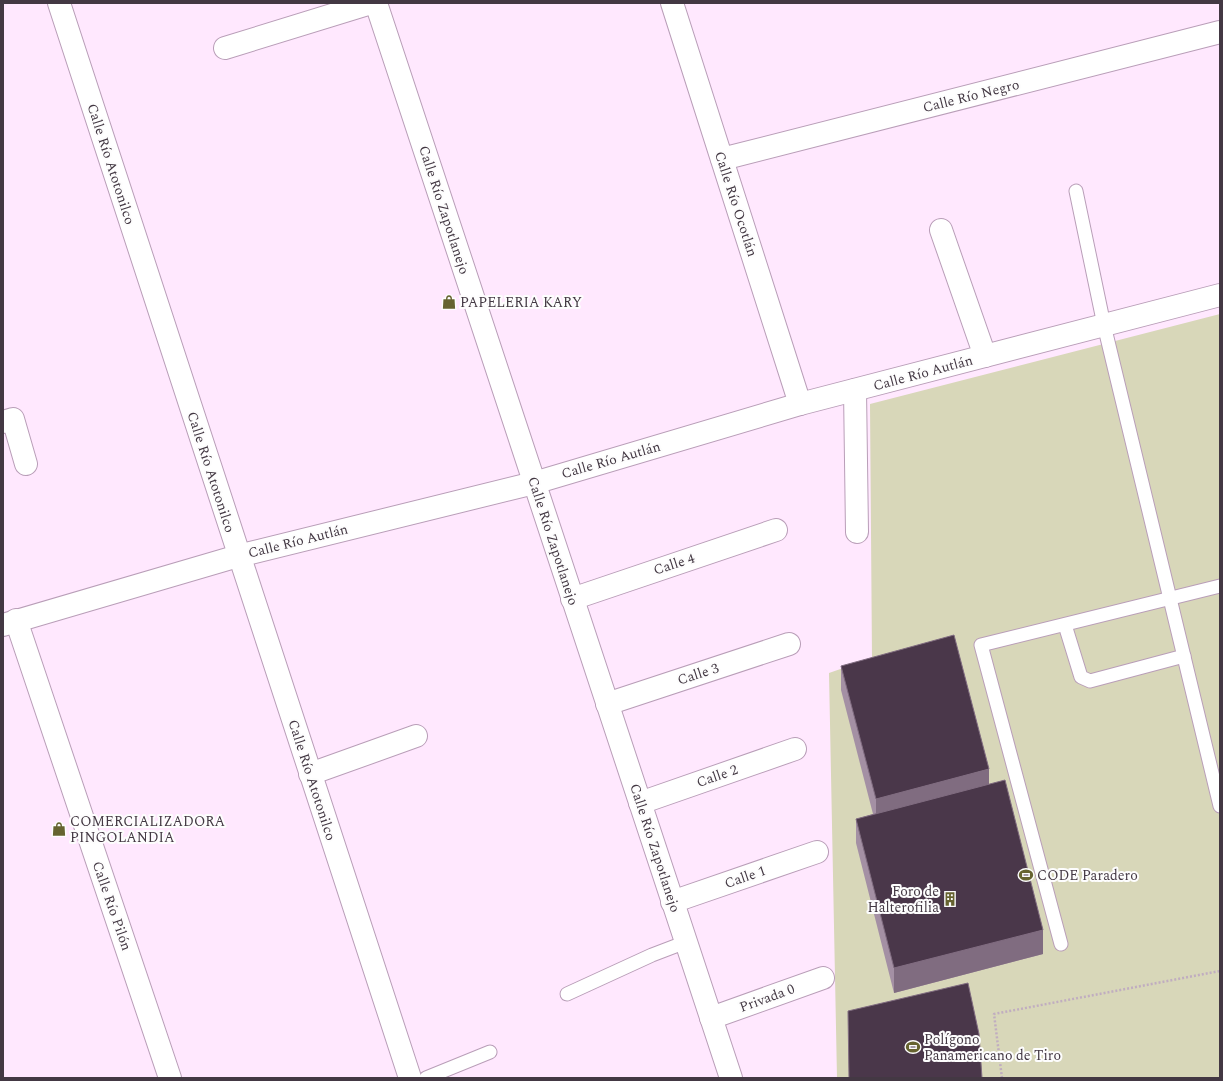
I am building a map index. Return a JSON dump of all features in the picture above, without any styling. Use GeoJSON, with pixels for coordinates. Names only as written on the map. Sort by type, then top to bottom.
{"type":"FeatureCollection","features":[{"type":"Feature","properties":{"kind":"street","name":"Calle Río Atotonilco"},"geometry":{"type":"LineString","coordinates":[[59,3],[238,556],[410,1078]]}},
{"type":"Feature","properties":{"kind":"street"},"geometry":{"type":"LineString","coordinates":[[225,48],[371,3]]}},
{"type":"Feature","properties":{"kind":"street","name":"Calle Río Zapotlanejo"},"geometry":{"type":"LineString","coordinates":[[376,3],[731,1078]]}},
{"type":"Feature","properties":{"kind":"street","name":"Calle Río Ocotlán"},"geometry":{"type":"LineString","coordinates":[[672,3],[800,404]]}},
{"type":"Feature","properties":{"kind":"street","name":"Calle Río Negro"},"geometry":{"type":"LineString","coordinates":[[722,159],[1220,32]]}},
{"type":"Feature","properties":{"kind":"street"},"geometry":{"type":"LineString","coordinates":[[941,230],[986,356]]}},
{"type":"Feature","properties":{"kind":"street","name":"Calle Río Autlán"},"geometry":{"type":"LineString","coordinates":[[9,622],[238,556],[534,483],[800,404],[1220,295]]}},
{"type":"Feature","properties":{"kind":"street"},"geometry":{"type":"LineString","coordinates":[[855,390],[857,532]]}},
{"type":"Feature","properties":{"kind":"street"},"geometry":{"type":"LineString","coordinates":[[3,422],[13,419],[26,464]]}},
{"type":"Feature","properties":{"kind":"street","name":"Calle 4"},"geometry":{"type":"LineString","coordinates":[[572,598],[776,530]]}},
{"type":"Feature","properties":{"kind":"street","name":"Calle Río Pilón"},"geometry":{"type":"LineString","coordinates":[[9,622],[170,1078]]}},
{"type":"Feature","properties":{"kind":"street","name":"Calle 3"},"geometry":{"type":"LineString","coordinates":[[607,704],[789,644]]}},
{"type":"Feature","properties":{"kind":"street"},"geometry":{"type":"LineString","coordinates":[[310,774],[416,736]]}},
{"type":"Feature","properties":{"kind":"street","name":"Calle 2"},"geometry":{"type":"LineString","coordinates":[[640,803],[795,749]]}},
{"type":"Feature","properties":{"kind":"street","name":"Calle 1"},"geometry":{"type":"LineString","coordinates":[[672,902],[817,852]]}},
{"type":"Feature","properties":{"kind":"street","name":"Privada 0"},"geometry":{"type":"LineString","coordinates":[[711,1018],[823,978]]}},
{"type":"Feature","properties":{"kind":"lane"},"geometry":{"type":"LineString","coordinates":[[1076,192],[1104,325],[1220,806]]}},
{"type":"Feature","properties":{"kind":"lane"},"geometry":{"type":"LineString","coordinates":[[1061,944],[982,645],[1220,586]]}},
{"type":"Feature","properties":{"kind":"lane"},"geometry":{"type":"LineString","coordinates":[[1064,625],[1080,677],[1090,681],[1184,656]]}},
{"type":"Feature","properties":{"kind":"lane"},"geometry":{"type":"LineString","coordinates":[[567,994],[652,955],[686,942]]}},
{"type":"Feature","properties":{"kind":"lane"},"geometry":{"type":"LineString","coordinates":[[426,1078],[490,1052]]}},
{"type":"Feature","properties":{"kind":"path"},"geometry":{"type":"LineString","coordinates":[[1002,1078],[994,1014],[1220,971]]}},
{"type":"Feature","properties":{"kind":"green space","name":"CODE Paradero"},"geometry":{"type":"Polygon","coordinates":[[[1220,314],[1220,1078],[837,1078],[829,673],[872,658],[870,404],[1220,314]]]}},
{"type":"Feature","properties":{"kind":"building"},"geometry":{"type":"Polygon","coordinates":[[[954,635],[989,769],[876,799],[841,666],[954,635]]]}},
{"type":"Feature","properties":{"kind":"building","name":"Foro de Halterofilia"},"geometry":{"type":"Polygon","coordinates":[[[1005,780],[1043,930],[894,968],[856,819],[1005,780]]]}},
{"type":"Feature","properties":{"kind":"building","name":"Polígono Panamericano de Tiro"},"geometry":{"type":"Polygon","coordinates":[[[968,983],[979,1034],[982,1078],[849,1078],[848,1011],[968,983]]]}},
{"type":"Feature","properties":{"kind":"place","name":"PAPELERIA KARY"},"geometry":{"type":"Point","coordinates":[449,302]}},
{"type":"Feature","properties":{"kind":"place","name":"COMERCIALIZADORA PINGOLANDIA"},"geometry":{"type":"Point","coordinates":[59,829]}},
{"type":"Feature","properties":{"kind":"place","name":"CODE Paradero"},"geometry":{"type":"Point","coordinates":[1026,875]}},
{"type":"Feature","properties":{"kind":"place","name":"Foro de Halterofilia"},"geometry":{"type":"Point","coordinates":[950,899]}},
{"type":"Feature","properties":{"kind":"place","name":"Polígono Panamericano de Tiro"},"geometry":{"type":"Point","coordinates":[913,1047]}}]}
